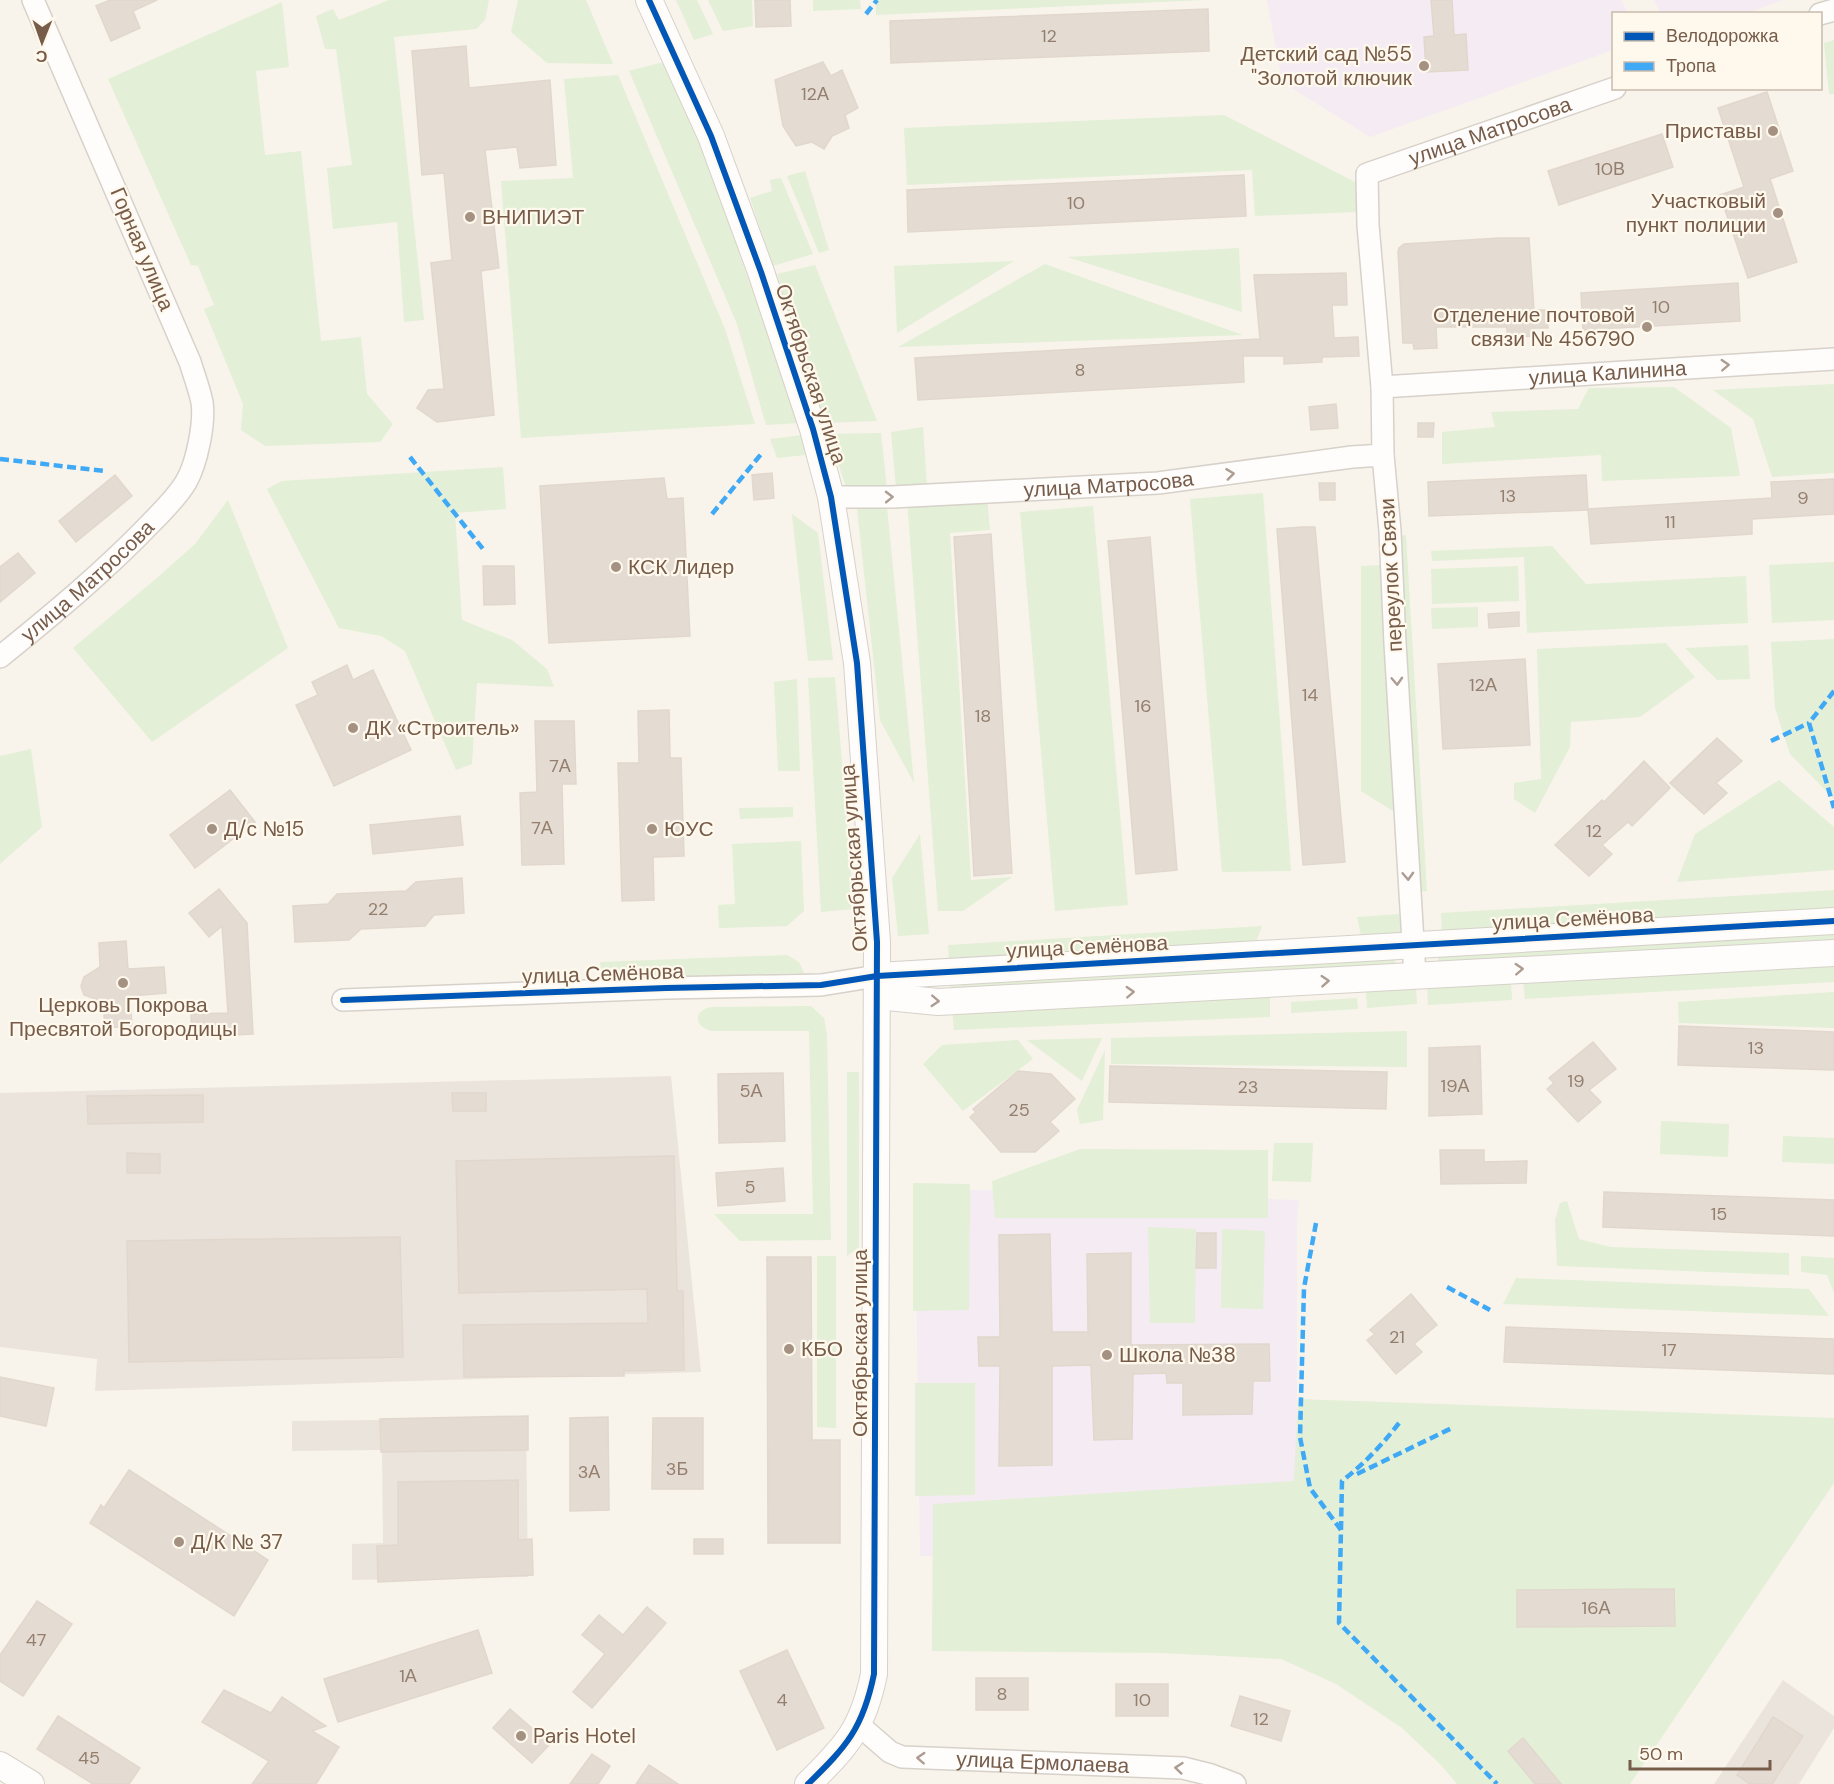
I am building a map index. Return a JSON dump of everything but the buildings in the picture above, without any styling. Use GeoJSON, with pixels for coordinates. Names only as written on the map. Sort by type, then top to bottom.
{"type":"FeatureCollection","features":[{"type":"Feature","properties":{"kind":"street","name":"Горная улица"},"geometry":{"type":"LineString","coordinates":[[33,0],[190,362],[202,402],[198,446],[187,481],[171,502]]}},
{"type":"Feature","properties":{"kind":"street","name":"Октябрьская улица"},"geometry":{"type":"LineString","coordinates":[[649,0],[711,136],[761,272],[813,429],[831,497],[858,663],[877,986],[874,1674],[868,1703],[859,1725],[845,1745],[815,1777]]}},
{"type":"Feature","properties":{"kind":"street","name":"улица Матросова"},"geometry":{"type":"LineString","coordinates":[[1367,174],[1612,89]]}},
{"type":"Feature","properties":{"kind":"street","name":"переулок Связи"},"geometry":{"type":"LineString","coordinates":[[1367,174],[1368,225],[1382,387],[1383,455],[1390,531],[1415,975]]}},
{"type":"Feature","properties":{"kind":"street","name":"улица Калинина"},"geometry":{"type":"LineString","coordinates":[[1382,387],[1834,359]]}},
{"type":"Feature","properties":{"kind":"street","name":"улица Матросова"},"geometry":{"type":"LineString","coordinates":[[831,497],[892,497],[1158,483],[1352,457],[1383,455]]}},
{"type":"Feature","properties":{"kind":"street","name":"улица Матросова"},"geometry":{"type":"LineString","coordinates":[[0,657],[44,622],[135,540],[171,502]]}},
{"type":"Feature","properties":{"kind":"street","name":"улица Семёнова"},"geometry":{"type":"LineString","coordinates":[[343,1000],[679,988],[877,986],[1413,945],[1834,921]]}},
{"type":"Feature","properties":{"kind":"street","name":"улица Семёнова"},"geometry":{"type":"LineString","coordinates":[[877,986],[938,1002],[1834,953]]}},
{"type":"Feature","properties":{"kind":"street","name":"улица Ермолаева"},"geometry":{"type":"LineString","coordinates":[[859,1725],[890,1752],[902,1757],[1183,1768],[1235,1784]]}},
{"type":"Feature","properties":{"kind":"street"},"geometry":{"type":"LineString","coordinates":[[0,1765],[32,1784]]}},
{"type":"Feature","properties":{"kind":"shaded area","name":"Детский сад №55 \"Золотой ключик"},"geometry":{"type":"Polygon","coordinates":[[[1267,0],[1621,0],[1627,12],[1612,12],[1612,50],[1370,137],[1282,82],[1267,0]]]}},
{"type":"Feature","properties":{"kind":"shaded area"},"geometry":{"type":"Polygon","coordinates":[[[1654,0],[1783,0],[1750,12],[1660,12],[1654,0]]]}},
{"type":"Feature","properties":{"kind":"shaded area"},"geometry":{"type":"Polygon","coordinates":[[[671,1076],[701,1372],[95,1391],[97,1359],[0,1347],[0,1093],[671,1076]]]}},
{"type":"Feature","properties":{"kind":"shaded area","name":"Школа №38"},"geometry":{"type":"Polygon","coordinates":[[[915,1188],[1299,1200],[1297,1224],[1297,1486],[1219,1552],[920,1556],[915,1188]]]}},
{"type":"Feature","properties":{"kind":"shaded area"},"geometry":{"type":"Polygon","coordinates":[[[526,1418],[528,1577],[352,1580],[352,1544],[383,1543],[382,1450],[292,1451],[292,1421],[526,1418]]]}},
{"type":"Feature","properties":{"kind":"shaded area"},"geometry":{"type":"Polygon","coordinates":[[[1783,1680],[1834,1716],[1834,1728],[1799,1784],[1714,1784],[1783,1680]]]}},
{"type":"Feature","properties":{"kind":"green space"},"geometry":{"type":"Polygon","coordinates":[[[389,0],[489,0],[485,20],[476,29],[394,37],[424,320],[404,322],[397,222],[333,229],[327,168],[352,165],[336,49],[325,49],[316,16],[333,9],[339,20],[389,0]]]}},
{"type":"Feature","properties":{"kind":"green space"},"geometry":{"type":"Polygon","coordinates":[[[518,0],[586,0],[613,64],[547,63],[511,32],[518,0]]]}},
{"type":"Feature","properties":{"kind":"green space"},"geometry":{"type":"Polygon","coordinates":[[[676,0],[697,0],[713,34],[694,40],[676,0]]]}},
{"type":"Feature","properties":{"kind":"green space"},"geometry":{"type":"Polygon","coordinates":[[[708,0],[752,0],[753,26],[723,31],[708,0]]]}},
{"type":"Feature","properties":{"kind":"green space"},"geometry":{"type":"Polygon","coordinates":[[[813,0],[860,0],[861,9],[813,11],[813,0]]]}},
{"type":"Feature","properties":{"kind":"green space"},"geometry":{"type":"Polygon","coordinates":[[[876,0],[1204,0],[876,15],[876,0]]]}},
{"type":"Feature","properties":{"kind":"green space"},"geometry":{"type":"Polygon","coordinates":[[[282,2],[289,67],[256,71],[265,155],[301,151],[321,341],[361,337],[367,394],[393,424],[380,442],[265,446],[241,430],[243,404],[204,309],[214,305],[198,266],[191,265],[108,79],[282,2]]]}},
{"type":"Feature","properties":{"kind":"green space"},"geometry":{"type":"Polygon","coordinates":[[[1834,40],[1834,94],[1829,94],[1824,43],[1834,40]]]}},
{"type":"Feature","properties":{"kind":"green space"},"geometry":{"type":"Polygon","coordinates":[[[671,60],[799,423],[766,425],[737,324],[629,71],[671,60]]]}},
{"type":"Feature","properties":{"kind":"green space"},"geometry":{"type":"Polygon","coordinates":[[[618,75],[725,329],[755,424],[521,438],[501,181],[573,178],[564,79],[618,75]]]}},
{"type":"Feature","properties":{"kind":"green space"},"geometry":{"type":"Polygon","coordinates":[[[1224,115],[1357,183],[1358,212],[1255,216],[1252,170],[907,185],[904,128],[1224,115]]]}},
{"type":"Feature","properties":{"kind":"green space"},"geometry":{"type":"Polygon","coordinates":[[[805,171],[829,250],[819,253],[787,176],[805,171]]]}},
{"type":"Feature","properties":{"kind":"green space"},"geometry":{"type":"Polygon","coordinates":[[[781,178],[813,254],[773,266],[750,198],[772,191],[770,180],[781,178]]]}},
{"type":"Feature","properties":{"kind":"green space"},"geometry":{"type":"Polygon","coordinates":[[[1239,248],[1242,312],[1067,257],[1239,248]]]}},
{"type":"Feature","properties":{"kind":"green space"},"geometry":{"type":"Polygon","coordinates":[[[1014,261],[897,333],[894,266],[1014,261]]]}},
{"type":"Feature","properties":{"kind":"green space"},"geometry":{"type":"Polygon","coordinates":[[[1045,264],[1243,335],[898,347],[1045,264]]]}},
{"type":"Feature","properties":{"kind":"green space"},"geometry":{"type":"Polygon","coordinates":[[[815,265],[877,421],[824,423],[777,274],[815,265]]]}},
{"type":"Feature","properties":{"kind":"green space"},"geometry":{"type":"Polygon","coordinates":[[[1834,384],[1834,473],[1772,477],[1753,419],[1713,390],[1834,384]]]}},
{"type":"Feature","properties":{"kind":"green space"},"geometry":{"type":"Polygon","coordinates":[[[1674,387],[1731,428],[1740,476],[1602,481],[1601,455],[1442,464],[1442,432],[1495,427],[1491,412],[1578,409],[1589,388],[1674,387]]]}},
{"type":"Feature","properties":{"kind":"green space"},"geometry":{"type":"Polygon","coordinates":[[[923,427],[927,486],[896,488],[891,432],[923,427]]]}},
{"type":"Feature","properties":{"kind":"green space"},"geometry":{"type":"Polygon","coordinates":[[[881,433],[887,489],[847,490],[828,434],[881,433]]]}},
{"type":"Feature","properties":{"kind":"green space"},"geometry":{"type":"Polygon","coordinates":[[[803,435],[805,455],[777,458],[770,439],[803,435]]]}},
{"type":"Feature","properties":{"kind":"green space"},"geometry":{"type":"Polygon","coordinates":[[[503,467],[506,509],[455,513],[462,620],[512,640],[547,669],[554,687],[477,683],[472,764],[456,770],[405,651],[381,636],[339,628],[267,489],[282,481],[503,467]]]}},
{"type":"Feature","properties":{"kind":"green space"},"geometry":{"type":"Polygon","coordinates":[[[1263,493],[1291,871],[1222,872],[1190,499],[1263,493]]]}},
{"type":"Feature","properties":{"kind":"green space"},"geometry":{"type":"Polygon","coordinates":[[[987,497],[990,530],[950,533],[971,880],[1012,877],[963,911],[938,911],[907,500],[987,497]]]}},
{"type":"Feature","properties":{"kind":"green space"},"geometry":{"type":"Polygon","coordinates":[[[228,500],[288,648],[152,742],[73,648],[195,544],[228,500]]]}},
{"type":"Feature","properties":{"kind":"green space"},"geometry":{"type":"Polygon","coordinates":[[[1093,506],[1128,905],[1055,911],[1020,512],[1093,506]]]}},
{"type":"Feature","properties":{"kind":"green space"},"geometry":{"type":"Polygon","coordinates":[[[887,507],[914,783],[880,720],[857,509],[887,507]]]}},
{"type":"Feature","properties":{"kind":"green space"},"geometry":{"type":"Polygon","coordinates":[[[792,514],[818,533],[833,660],[808,661],[792,514]]]}},
{"type":"Feature","properties":{"kind":"green space"},"geometry":{"type":"Polygon","coordinates":[[[1406,535],[1427,891],[1418,892],[1397,536],[1406,535]]]}},
{"type":"Feature","properties":{"kind":"green space"},"geometry":{"type":"Polygon","coordinates":[[[1552,546],[1586,584],[1746,576],[1748,623],[1527,633],[1524,557],[1432,561],[1431,551],[1552,546]]]}},
{"type":"Feature","properties":{"kind":"green space"},"geometry":{"type":"Polygon","coordinates":[[[1834,562],[1834,620],[1772,623],[1769,565],[1834,562]]]}},
{"type":"Feature","properties":{"kind":"green space"},"geometry":{"type":"Polygon","coordinates":[[[1383,565],[1396,813],[1361,791],[1361,566],[1383,565]]]}},
{"type":"Feature","properties":{"kind":"green space"},"geometry":{"type":"Polygon","coordinates":[[[1518,566],[1519,601],[1432,604],[1431,569],[1518,566]]]}},
{"type":"Feature","properties":{"kind":"green space"},"geometry":{"type":"Polygon","coordinates":[[[1478,607],[1478,627],[1432,629],[1431,608],[1478,607]]]}},
{"type":"Feature","properties":{"kind":"green space"},"geometry":{"type":"Polygon","coordinates":[[[1834,639],[1834,799],[1790,754],[1775,708],[1771,642],[1834,639]]]}},
{"type":"Feature","properties":{"kind":"green space"},"geometry":{"type":"Polygon","coordinates":[[[1666,643],[1695,677],[1640,717],[1571,722],[1570,747],[1535,813],[1514,799],[1514,783],[1541,779],[1537,649],[1666,643]]]}},
{"type":"Feature","properties":{"kind":"green space"},"geometry":{"type":"Polygon","coordinates":[[[1748,645],[1750,679],[1717,680],[1685,648],[1748,645]]]}},
{"type":"Feature","properties":{"kind":"green space"},"geometry":{"type":"Polygon","coordinates":[[[835,677],[854,909],[821,912],[808,678],[835,677]]]}},
{"type":"Feature","properties":{"kind":"green space"},"geometry":{"type":"Polygon","coordinates":[[[797,679],[800,771],[778,771],[774,682],[797,679]]]}},
{"type":"Feature","properties":{"kind":"green space"},"geometry":{"type":"Polygon","coordinates":[[[31,749],[42,827],[0,864],[0,756],[31,749]]]}},
{"type":"Feature","properties":{"kind":"green space"},"geometry":{"type":"Polygon","coordinates":[[[1779,780],[1834,827],[1834,870],[1677,882],[1695,834],[1779,780]]]}},
{"type":"Feature","properties":{"kind":"green space"},"geometry":{"type":"Polygon","coordinates":[[[793,807],[793,817],[740,819],[739,808],[793,807]]]}},
{"type":"Feature","properties":{"kind":"green space"},"geometry":{"type":"Polygon","coordinates":[[[920,834],[929,934],[898,936],[892,878],[920,834]]]}},
{"type":"Feature","properties":{"kind":"green space"},"geometry":{"type":"Polygon","coordinates":[[[801,841],[804,911],[787,926],[719,928],[718,905],[735,904],[732,844],[801,841]]]}},
{"type":"Feature","properties":{"kind":"green space"},"geometry":{"type":"Polygon","coordinates":[[[1834,890],[1834,913],[1442,936],[1441,913],[1834,890]]]}},
{"type":"Feature","properties":{"kind":"green space"},"geometry":{"type":"Polygon","coordinates":[[[1399,914],[1402,936],[1362,940],[1357,917],[1399,914]]]}},
{"type":"Feature","properties":{"kind":"green space"},"geometry":{"type":"Polygon","coordinates":[[[1262,926],[1252,953],[949,963],[948,945],[1262,926]]]}},
{"type":"Feature","properties":{"kind":"green space"},"geometry":{"type":"Polygon","coordinates":[[[1834,929],[1834,939],[1438,963],[1438,954],[1834,929]]]}},
{"type":"Feature","properties":{"kind":"green space"},"geometry":{"type":"Polygon","coordinates":[[[787,955],[799,962],[804,973],[602,979],[600,962],[787,955]]]}},
{"type":"Feature","properties":{"kind":"green space"},"geometry":{"type":"Polygon","coordinates":[[[1394,956],[1396,966],[951,992],[950,986],[1394,956]]]}},
{"type":"Feature","properties":{"kind":"green space"},"geometry":{"type":"Polygon","coordinates":[[[1834,965],[1834,982],[1525,999],[1523,982],[1834,965]]]}},
{"type":"Feature","properties":{"kind":"green space"},"geometry":{"type":"Polygon","coordinates":[[[1511,981],[1512,1000],[1428,1005],[1427,986],[1511,981]]]}},
{"type":"Feature","properties":{"kind":"green space"},"geometry":{"type":"Polygon","coordinates":[[[1416,988],[1417,1004],[1367,1008],[1366,990],[1416,988]]]}},
{"type":"Feature","properties":{"kind":"green space"},"geometry":{"type":"Polygon","coordinates":[[[1834,992],[1834,1028],[1679,1023],[1678,1002],[1834,992]]]}},
{"type":"Feature","properties":{"kind":"green space"},"geometry":{"type":"Polygon","coordinates":[[[1270,995],[1270,1017],[954,1030],[952,1007],[1270,995]]]}},
{"type":"Feature","properties":{"kind":"green space"},"geometry":{"type":"Polygon","coordinates":[[[1357,998],[1358,1009],[1291,1013],[1291,1002],[1357,998]]]}},
{"type":"Feature","properties":{"kind":"green space"},"geometry":{"type":"Polygon","coordinates":[[[811,1006],[824,1018],[827,1035],[831,1240],[740,1241],[714,1214],[813,1214],[809,1031],[711,1031],[699,1023],[698,1015],[711,1007],[811,1006]]]}},
{"type":"Feature","properties":{"kind":"green space"},"geometry":{"type":"Polygon","coordinates":[[[1407,1031],[1407,1067],[1111,1064],[1111,1038],[1407,1031]]]}},
{"type":"Feature","properties":{"kind":"green space"},"geometry":{"type":"Polygon","coordinates":[[[1102,1038],[1082,1081],[1027,1040],[1102,1038]]]}},
{"type":"Feature","properties":{"kind":"green space"},"geometry":{"type":"Polygon","coordinates":[[[1018,1040],[1033,1059],[963,1111],[923,1064],[942,1045],[1018,1040]]]}},
{"type":"Feature","properties":{"kind":"green space"},"geometry":{"type":"Polygon","coordinates":[[[1105,1050],[1103,1120],[1080,1124],[1077,1110],[1105,1050]]]}},
{"type":"Feature","properties":{"kind":"green space"},"geometry":{"type":"Polygon","coordinates":[[[847,1072],[859,1072],[859,1247],[847,1256],[847,1072]]]}},
{"type":"Feature","properties":{"kind":"green space"},"geometry":{"type":"Polygon","coordinates":[[[1661,1121],[1729,1124],[1728,1157],[1660,1154],[1661,1121]]]}},
{"type":"Feature","properties":{"kind":"green space"},"geometry":{"type":"Polygon","coordinates":[[[1783,1136],[1834,1138],[1834,1164],[1782,1162],[1783,1136]]]}},
{"type":"Feature","properties":{"kind":"green space"},"geometry":{"type":"Polygon","coordinates":[[[1274,1143],[1313,1143],[1311,1182],[1272,1181],[1274,1143]]]}},
{"type":"Feature","properties":{"kind":"green space"},"geometry":{"type":"Polygon","coordinates":[[[1080,1149],[1268,1150],[1268,1218],[995,1218],[992,1181],[1080,1149]]]}},
{"type":"Feature","properties":{"kind":"green space"},"geometry":{"type":"Polygon","coordinates":[[[913,1183],[970,1184],[969,1310],[913,1311],[913,1183]]]}},
{"type":"Feature","properties":{"kind":"green space"},"geometry":{"type":"Polygon","coordinates":[[[1567,1201],[1579,1239],[1611,1247],[1789,1253],[1789,1275],[1557,1266],[1555,1220],[1560,1203],[1567,1201]]]}},
{"type":"Feature","properties":{"kind":"green space"},"geometry":{"type":"Polygon","coordinates":[[[1148,1227],[1196,1229],[1195,1323],[1150,1323],[1148,1227]]]}},
{"type":"Feature","properties":{"kind":"green space"},"geometry":{"type":"Polygon","coordinates":[[[1222,1229],[1265,1231],[1263,1309],[1221,1308],[1222,1229]]]}},
{"type":"Feature","properties":{"kind":"green space"},"geometry":{"type":"Polygon","coordinates":[[[817,1256],[836,1256],[836,1428],[817,1427],[817,1256]]]}},
{"type":"Feature","properties":{"kind":"green space"},"geometry":{"type":"Polygon","coordinates":[[[1801,1256],[1834,1258],[1834,1293],[1827,1275],[1801,1272],[1801,1256]]]}},
{"type":"Feature","properties":{"kind":"green space"},"geometry":{"type":"Polygon","coordinates":[[[1516,1278],[1809,1289],[1829,1316],[1503,1304],[1516,1278]]]}},
{"type":"Feature","properties":{"kind":"green space"},"geometry":{"type":"Polygon","coordinates":[[[915,1383],[975,1383],[975,1495],[915,1496],[915,1383]]]}},
{"type":"Feature","properties":{"kind":"green space"},"geometry":{"type":"Polygon","coordinates":[[[1298,1399],[1834,1418],[1834,1483],[1630,1784],[1457,1784],[1441,1765],[1402,1728],[1336,1684],[1281,1659],[1162,1653],[932,1651],[933,1504],[1294,1481],[1298,1399]]]}},
{"type":"Feature","properties":{"kind":"marked path"},"geometry":{"type":"LineString","coordinates":[[866,14],[877,0]]}},
{"type":"Feature","properties":{"kind":"marked path"},"geometry":{"type":"LineString","coordinates":[[712,514],[762,453]]}},
{"type":"Feature","properties":{"kind":"marked path"},"geometry":{"type":"LineString","coordinates":[[410,457],[483,549]]}},
{"type":"Feature","properties":{"kind":"marked path"},"geometry":{"type":"LineString","coordinates":[[0,459],[105,471]]}},
{"type":"Feature","properties":{"kind":"marked path"},"geometry":{"type":"LineString","coordinates":[[1834,691],[1809,723],[1834,808]]}},
{"type":"Feature","properties":{"kind":"marked path"},"geometry":{"type":"LineString","coordinates":[[1771,741],[1809,723]]}},
{"type":"Feature","properties":{"kind":"marked path"},"geometry":{"type":"LineString","coordinates":[[1316,1223],[1304,1288],[1300,1437],[1310,1488],[1341,1530]]}},
{"type":"Feature","properties":{"kind":"marked path"},"geometry":{"type":"LineString","coordinates":[[1447,1287],[1490,1310]]}},
{"type":"Feature","properties":{"kind":"marked path"},"geometry":{"type":"LineString","coordinates":[[1399,1423],[1372,1454],[1342,1481],[1339,1623],[1497,1784]]}},
{"type":"Feature","properties":{"kind":"marked path"},"geometry":{"type":"LineString","coordinates":[[1357,1474],[1454,1427]]}},
{"type":"Feature","properties":{"kind":"cycle path"},"geometry":{"type":"LineString","coordinates":[[649,0],[711,136],[761,272],[813,429],[831,497],[857,663],[877,942],[874,1674],[865,1709],[852,1735],[808,1784]]}},
{"type":"Feature","properties":{"kind":"cycle path"},"geometry":{"type":"LineString","coordinates":[[343,1000],[666,988],[821,985],[877,976],[1834,921]]}},
{"type":"Feature","properties":{"kind":"place","name":"Детский сад №55 \"Золотой ключик"},"geometry":{"type":"Point","coordinates":[1424,66]}},
{"type":"Feature","properties":{"kind":"place","name":"Приставы"},"geometry":{"type":"Point","coordinates":[1773,131]}},
{"type":"Feature","properties":{"kind":"place","name":"Участковый пункт полиции"},"geometry":{"type":"Point","coordinates":[1778,213]}},
{"type":"Feature","properties":{"kind":"place","name":"ВНИПИЭТ"},"geometry":{"type":"Point","coordinates":[470,217]}},
{"type":"Feature","properties":{"kind":"place","name":"Отделение почтовой связи № 456790"},"geometry":{"type":"Point","coordinates":[1647,327]}},
{"type":"Feature","properties":{"kind":"place","name":"КСК Лидер"},"geometry":{"type":"Point","coordinates":[616,567]}},
{"type":"Feature","properties":{"kind":"place","name":"ДК «Строитель»"},"geometry":{"type":"Point","coordinates":[353,728]}},
{"type":"Feature","properties":{"kind":"place","name":"Д/с №15"},"geometry":{"type":"Point","coordinates":[212,829]}},
{"type":"Feature","properties":{"kind":"place","name":"ЮУС"},"geometry":{"type":"Point","coordinates":[652,829]}},
{"type":"Feature","properties":{"kind":"place","name":"Церковь Покрова Пресвятой Богородицы"},"geometry":{"type":"Point","coordinates":[123,983]}},
{"type":"Feature","properties":{"kind":"place","name":"КБО"},"geometry":{"type":"Point","coordinates":[789,1349]}},
{"type":"Feature","properties":{"kind":"place","name":"Школа №38"},"geometry":{"type":"Point","coordinates":[1107,1355]}},
{"type":"Feature","properties":{"kind":"place","name":"Д/К № 37"},"geometry":{"type":"Point","coordinates":[179,1542]}},
{"type":"Feature","properties":{"kind":"place","name":"Paris Hotel"},"geometry":{"type":"Point","coordinates":[521,1736]}}]}
